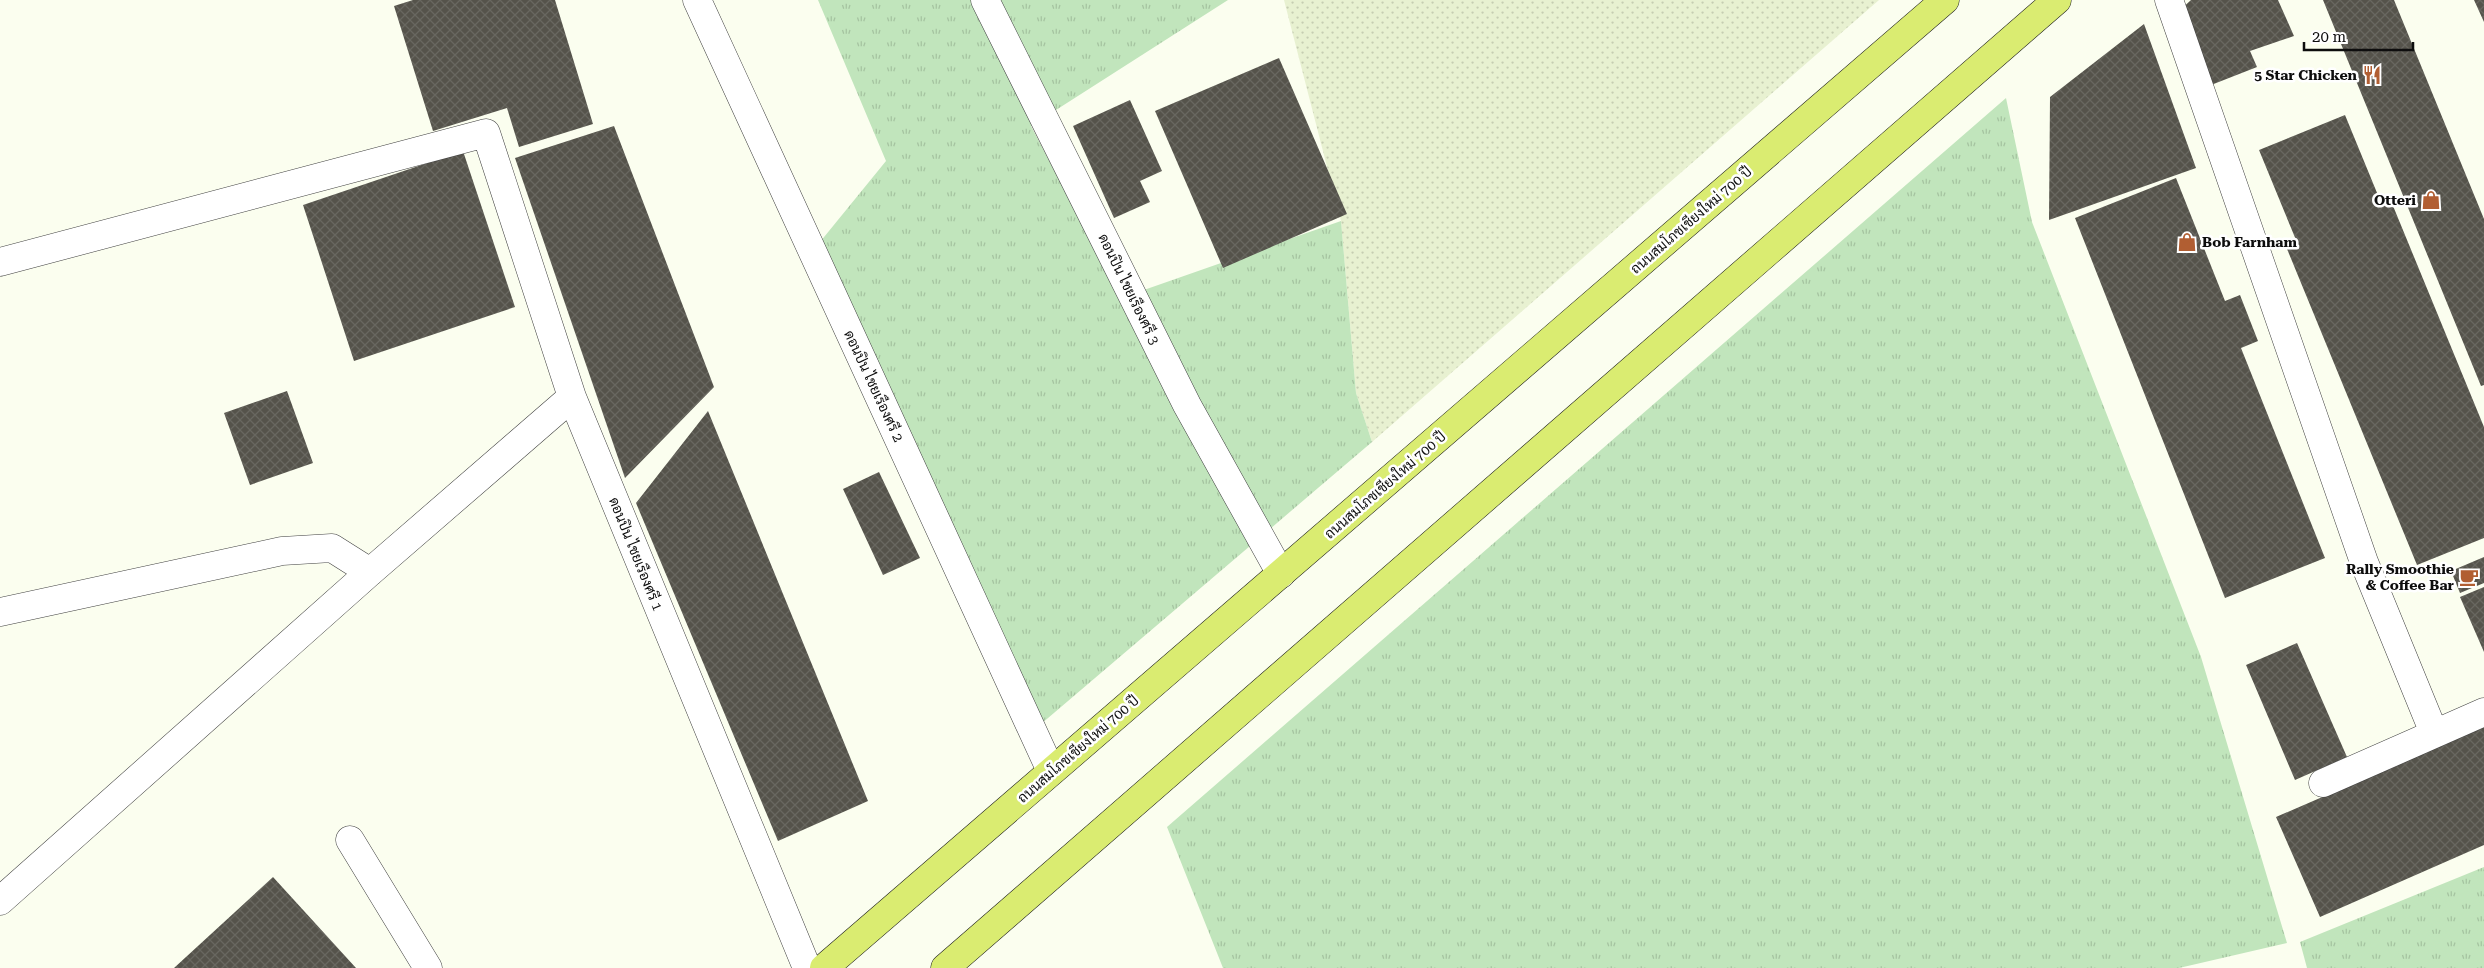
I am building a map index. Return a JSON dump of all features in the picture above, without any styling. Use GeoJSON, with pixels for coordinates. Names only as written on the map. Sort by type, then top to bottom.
{"type":"FeatureCollection","features":[{"type":"Feature","properties":{"kind":"main road","name":"ถนนสมโภชเชียงใหม่ 700 ปี"},"geometry":{"type":"LineString","coordinates":[[824,968],[1945,0]]}},
{"type":"Feature","properties":{"kind":"main road"},"geometry":{"type":"LineString","coordinates":[[945,968],[2057,0]]}},
{"type":"Feature","properties":{"kind":"street","name":"ดอนปิน ไชยเรืองศรี 2"},"geometry":{"type":"LineString","coordinates":[[697,0],[1051,772]]}},
{"type":"Feature","properties":{"kind":"street","name":"ดอนปิน ไชยเรืองศรี 3"},"geometry":{"type":"LineString","coordinates":[[985,0],[1187,405],[1281,574]]}},
{"type":"Feature","properties":{"kind":"street"},"geometry":{"type":"LineString","coordinates":[[2169,0],[2367,569],[2434,733]]}},
{"type":"Feature","properties":{"kind":"street","name":"ดอนปิน ไชยเรืองศรี 1"},"geometry":{"type":"LineString","coordinates":[[0,262],[486,133],[572,397],[807,968]]}},
{"type":"Feature","properties":{"kind":"street"},"geometry":{"type":"LineString","coordinates":[[0,901],[370,572],[572,397]]}},
{"type":"Feature","properties":{"kind":"street"},"geometry":{"type":"LineString","coordinates":[[0,612],[282,551],[332,548],[370,572]]}},
{"type":"Feature","properties":{"kind":"street"},"geometry":{"type":"LineString","coordinates":[[2323,783],[2484,712]]}},
{"type":"Feature","properties":{"kind":"street"},"geometry":{"type":"LineString","coordinates":[[350,840],[428,968]]}},
{"type":"Feature","properties":{"kind":"green space"},"geometry":{"type":"Polygon","coordinates":[[[818,0],[1228,0],[1031,126],[1121,298],[1341,221],[1356,393],[1372,442],[1041,724],[820,242],[886,161],[818,0]]]}},
{"type":"Feature","properties":{"kind":"green space"},"geometry":{"type":"Polygon","coordinates":[[[1284,0],[1879,0],[1372,442],[1356,393],[1341,221],[1284,0]]]}},
{"type":"Feature","properties":{"kind":"green space"},"geometry":{"type":"Polygon","coordinates":[[[2006,98],[2032,222],[2201,657],[2287,943],[2179,968],[1223,968],[1167,827],[2006,98]]]}},
{"type":"Feature","properties":{"kind":"green space"},"geometry":{"type":"Polygon","coordinates":[[[2484,867],[2484,968],[2307,968],[2300,942],[2484,867]]]}},
{"type":"Feature","properties":{"kind":"building"},"geometry":{"type":"Polygon","coordinates":[[[413,0],[555,0],[593,124],[519,147],[507,108],[433,131],[394,6],[413,0]]]}},
{"type":"Feature","properties":{"kind":"building"},"geometry":{"type":"Polygon","coordinates":[[[2191,0],[2278,0],[2294,36],[2250,51],[2257,67],[2206,87],[2178,12],[2191,0]]]}},
{"type":"Feature","properties":{"kind":"building"},"geometry":{"type":"Polygon","coordinates":[[[2323,0],[2394,0],[2484,219],[2484,385],[2481,386],[2323,0]]]}},
{"type":"Feature","properties":{"kind":"building"},"geometry":{"type":"Polygon","coordinates":[[[2474,0],[2484,0],[2484,22],[2474,0]]]}},
{"type":"Feature","properties":{"kind":"building"},"geometry":{"type":"Polygon","coordinates":[[[2144,24],[2196,168],[2049,220],[2050,97],[2144,24]]]}},
{"type":"Feature","properties":{"kind":"building"},"geometry":{"type":"Polygon","coordinates":[[[1279,58],[1347,214],[1223,268],[1155,111],[1279,58]]]}},
{"type":"Feature","properties":{"kind":"building"},"geometry":{"type":"Polygon","coordinates":[[[1130,100],[1162,171],[1140,181],[1150,202],[1114,218],[1073,126],[1130,100]]]}},
{"type":"Feature","properties":{"kind":"building"},"geometry":{"type":"Polygon","coordinates":[[[2345,115],[2382,205],[2391,201],[2484,427],[2484,538],[2417,565],[2285,244],[2296,240],[2259,150],[2345,115]]]}},
{"type":"Feature","properties":{"kind":"building"},"geometry":{"type":"Polygon","coordinates":[[[614,126],[714,387],[625,478],[515,158],[614,126]]]}},
{"type":"Feature","properties":{"kind":"building"},"geometry":{"type":"Polygon","coordinates":[[[463,151],[515,307],[354,361],[303,205],[463,151]]]}},
{"type":"Feature","properties":{"kind":"building"},"geometry":{"type":"Polygon","coordinates":[[[2176,178],[2225,301],[2240,295],[2258,341],[2241,348],[2325,558],[2225,598],[2075,218],[2176,178]]]}},
{"type":"Feature","properties":{"kind":"building"},"geometry":{"type":"Polygon","coordinates":[[[287,391],[313,463],[250,485],[224,413],[287,391]]]}},
{"type":"Feature","properties":{"kind":"building"},"geometry":{"type":"Polygon","coordinates":[[[708,411],[868,801],[778,841],[636,503],[708,411]]]}},
{"type":"Feature","properties":{"kind":"building"},"geometry":{"type":"Polygon","coordinates":[[[879,472],[920,558],[883,575],[843,489],[879,472]]]}},
{"type":"Feature","properties":{"kind":"building","name":"Rally Smoothie & Coffee Bar"},"geometry":{"type":"Polygon","coordinates":[[[2484,557],[2484,583],[2460,593],[2451,571],[2484,557]]]}},
{"type":"Feature","properties":{"kind":"building"},"geometry":{"type":"Polygon","coordinates":[[[2484,587],[2484,652],[2460,597],[2484,587]]]}},
{"type":"Feature","properties":{"kind":"building"},"geometry":{"type":"Polygon","coordinates":[[[2297,643],[2347,757],[2295,780],[2246,665],[2297,643]]]}},
{"type":"Feature","properties":{"kind":"building"},"geometry":{"type":"Polygon","coordinates":[[[2484,727],[2484,845],[2320,917],[2276,817],[2484,727]]]}},
{"type":"Feature","properties":{"kind":"building"},"geometry":{"type":"Polygon","coordinates":[[[273,877],[356,968],[174,968],[273,877]]]}},
{"type":"Feature","properties":{"kind":"place","name":"5 Star Chicken"},"geometry":{"type":"Point","coordinates":[2372,75]}},
{"type":"Feature","properties":{"kind":"place","name":"Otteri"},"geometry":{"type":"Point","coordinates":[2431,200]}},
{"type":"Feature","properties":{"kind":"place","name":"Bob Farnham"},"geometry":{"type":"Point","coordinates":[2187,242]}},
{"type":"Feature","properties":{"kind":"place","name":"Rally Smoothie & Coffee Bar"},"geometry":{"type":"Point","coordinates":[2469,577]}}]}
